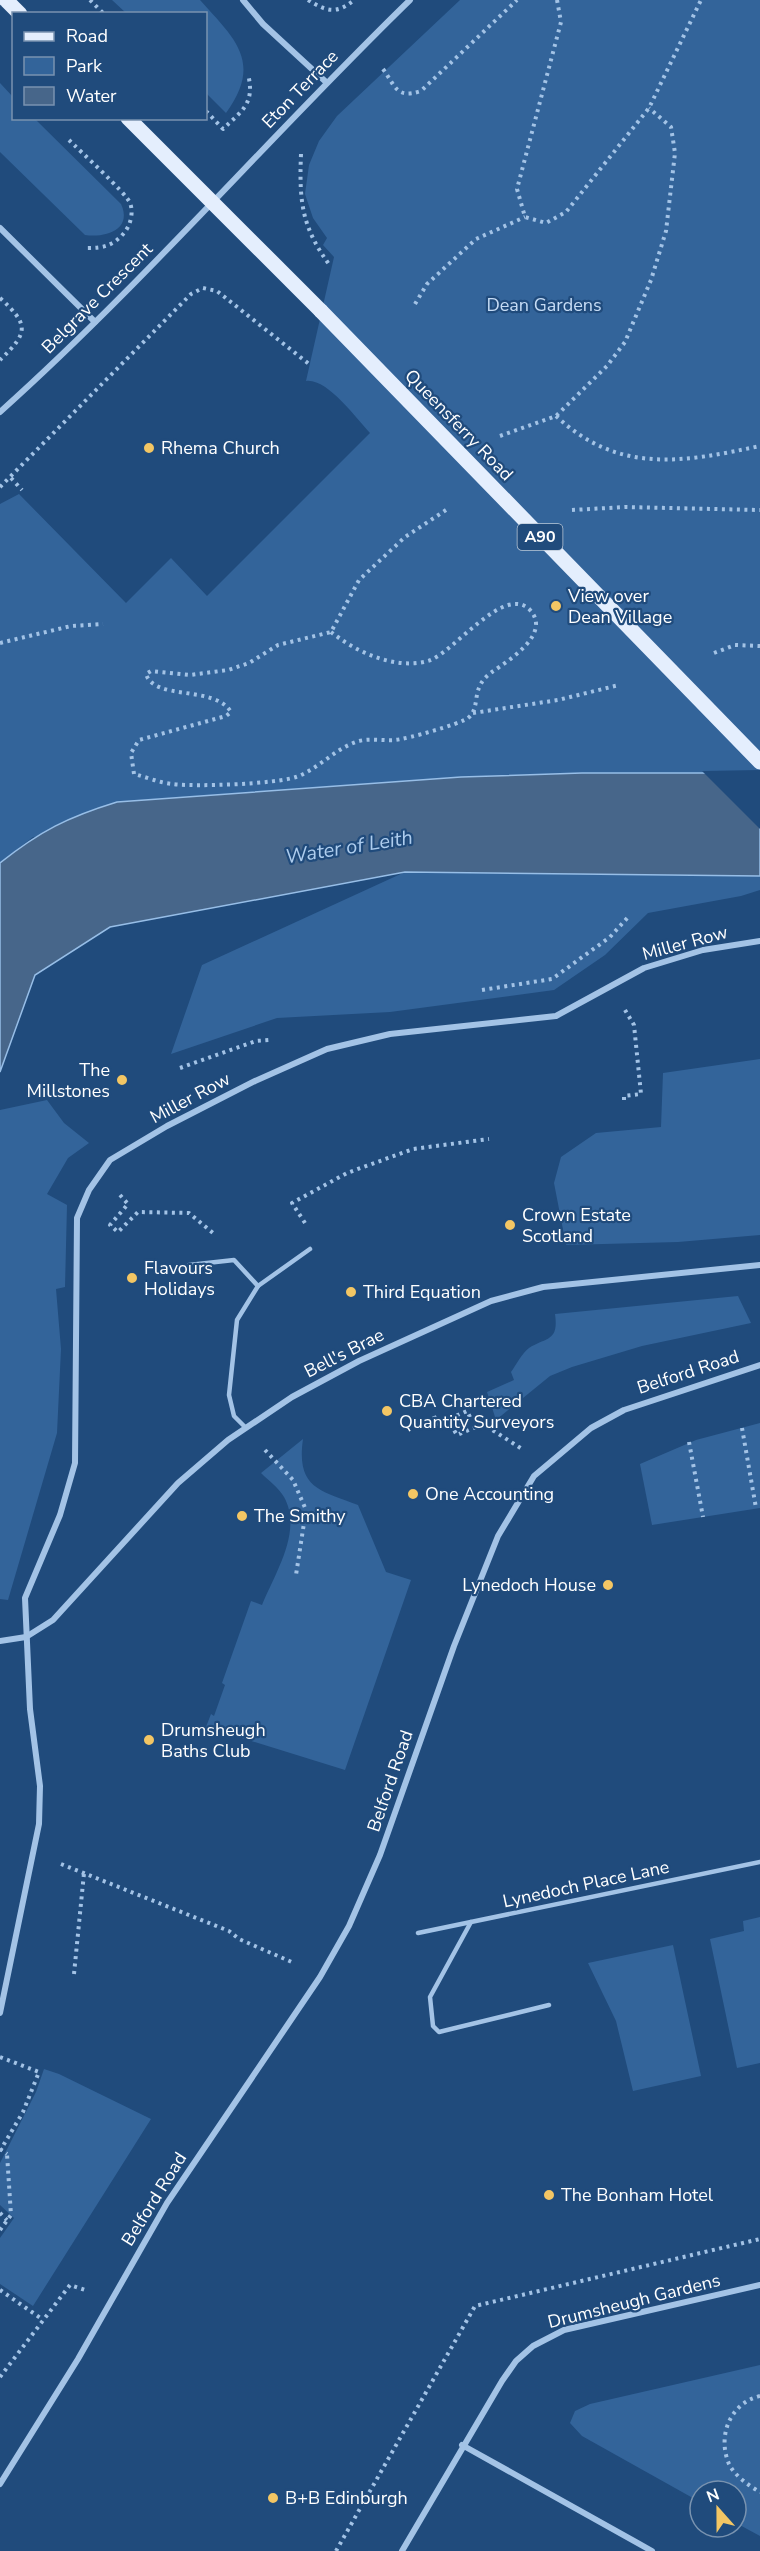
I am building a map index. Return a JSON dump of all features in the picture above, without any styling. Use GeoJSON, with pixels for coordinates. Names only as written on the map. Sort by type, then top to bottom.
{"type":"FeatureCollection","features":[{"type":"Feature","properties":{"kind":"main road"},"geometry":{"type":"LineString","coordinates":[[6,0],[18,12]]}},
{"type":"Feature","properties":{"kind":"main road","name":"Queensferry Road"},"geometry":{"type":"LineString","coordinates":[[130,120],[321,311],[760,762]]}},
{"type":"Feature","properties":{"kind":"street"},"geometry":{"type":"LineString","coordinates":[[243,0],[263,24],[326,82]]}},
{"type":"Feature","properties":{"kind":"street","name":"Eton Terrace"},"geometry":{"type":"LineString","coordinates":[[213,201],[326,82],[410,0]]}},
{"type":"Feature","properties":{"kind":"street","name":"Belgrave Crescent"},"geometry":{"type":"LineString","coordinates":[[0,412],[95,322],[213,201]]}},
{"type":"Feature","properties":{"kind":"street"},"geometry":{"type":"LineString","coordinates":[[0,228],[95,322]]}},
{"type":"Feature","properties":{"kind":"street","name":"Miller Row"},"geometry":{"type":"LineString","coordinates":[[0,2013],[36,1840],[40,1786],[30,1708],[24,1598],[60,1515],[75,1463],[77,1218],[89,1190],[110,1160],[167,1126],[255,1081],[327,1049],[390,1034],[556,1016],[644,968],[703,950],[760,941]]}},
{"type":"Feature","properties":{"kind":"street","name":"Bell's Brae"},"geometry":{"type":"LineString","coordinates":[[26,1636],[62,1612],[178,1483],[245,1427],[292,1397],[359,1362],[491,1301],[543,1287],[760,1265]]}},
{"type":"Feature","properties":{"kind":"street","name":"Belford Road"},"geometry":{"type":"LineString","coordinates":[[0,2484],[112,2299],[166,2203],[320,1977],[349,1926],[380,1855],[450,1657],[498,1536],[534,1476],[591,1428],[624,1410],[760,1365]]}},
{"type":"Feature","properties":{"kind":"street"},"geometry":{"type":"LineString","coordinates":[[0,1641],[26,1636]]}},
{"type":"Feature","properties":{"kind":"street","name":"Drumsheugh Gardens"},"geometry":{"type":"LineString","coordinates":[[402,2551],[462,2445],[509,2370],[525,2352],[550,2336],[760,2285]]}},
{"type":"Feature","properties":{"kind":"street"},"geometry":{"type":"LineString","coordinates":[[462,2445],[652,2551]]}},
{"type":"Feature","properties":{"kind":"lane"},"geometry":{"type":"LineString","coordinates":[[245,1427],[234,1416],[230,1406],[230,1372],[237,1320],[258,1286],[310,1249]]}},
{"type":"Feature","properties":{"kind":"lane"},"geometry":{"type":"LineString","coordinates":[[189,1265],[234,1260],[258,1286]]}},
{"type":"Feature","properties":{"kind":"lane","name":"Lynedoch Place Lane"},"geometry":{"type":"LineString","coordinates":[[418,1933],[760,1862]]}},
{"type":"Feature","properties":{"kind":"lane"},"geometry":{"type":"LineString","coordinates":[[471,1922],[430,1997],[433,2026],[439,2032],[549,2005]]}},
{"type":"Feature","properties":{"kind":"path"},"geometry":{"type":"LineString","coordinates":[[90,0],[102,12]]}},
{"type":"Feature","properties":{"kind":"path"},"geometry":{"type":"LineString","coordinates":[[308,0],[326,11],[345,8],[354,0]]}},
{"type":"Feature","properties":{"kind":"path"},"geometry":{"type":"LineString","coordinates":[[362,47],[384,71],[397,91],[409,95],[436,81],[518,0]]}},
{"type":"Feature","properties":{"kind":"path"},"geometry":{"type":"LineString","coordinates":[[525,217],[517,189],[561,22],[558,0]]}},
{"type":"Feature","properties":{"kind":"path"},"geometry":{"type":"LineString","coordinates":[[415,304],[427,284],[476,239],[525,217],[546,223],[566,212],[649,108],[701,0]]}},
{"type":"Feature","properties":{"kind":"path"},"geometry":{"type":"LineString","coordinates":[[207,112],[223,129],[247,106],[252,89],[248,74]]}},
{"type":"Feature","properties":{"kind":"path"},"geometry":{"type":"LineString","coordinates":[[500,436],[556,417],[607,366],[625,342],[651,280],[666,231],[675,153],[671,127],[649,108]]}},
{"type":"Feature","properties":{"kind":"path"},"geometry":{"type":"LineString","coordinates":[[69,140],[130,202],[132,218],[127,230],[117,241],[104,248],[87,248]]}},
{"type":"Feature","properties":{"kind":"path"},"geometry":{"type":"LineString","coordinates":[[300,183],[300,202],[306,223],[314,244],[331,267]]}},
{"type":"Feature","properties":{"kind":"path"},"geometry":{"type":"LineString","coordinates":[[0,487],[191,294],[203,288],[217,291],[309,364]]}},
{"type":"Feature","properties":{"kind":"path"},"geometry":{"type":"LineString","coordinates":[[0,298],[17,314],[24,328],[22,338],[0,360]]}},
{"type":"Feature","properties":{"kind":"path"},"geometry":{"type":"LineString","coordinates":[[556,417],[576,435],[606,449],[658,461],[691,460],[760,446]]}},
{"type":"Feature","properties":{"kind":"path"},"geometry":{"type":"LineString","coordinates":[[11,478],[22,490]]}},
{"type":"Feature","properties":{"kind":"path"},"geometry":{"type":"LineString","coordinates":[[572,510],[625,507],[760,510]]}},
{"type":"Feature","properties":{"kind":"path"},"geometry":{"type":"LineString","coordinates":[[331,632],[346,644],[369,654],[396,662],[417,663],[430,661],[453,647],[499,609],[519,604],[528,608],[533,614],[535,623],[530,640],[513,658],[481,682],[476,690],[472,713],[467,719],[405,739],[358,741],[295,777],[274,781],[173,784],[134,774],[131,753],[139,740],[226,716],[231,712],[222,702],[208,697],[157,687],[147,679],[146,674],[151,671],[190,675],[228,670],[249,663],[278,645],[331,632],[359,580],[405,537],[446,510]]}},
{"type":"Feature","properties":{"kind":"path"},"geometry":{"type":"LineString","coordinates":[[0,643],[71,626],[104,624]]}},
{"type":"Feature","properties":{"kind":"path"},"geometry":{"type":"LineString","coordinates":[[714,653],[735,645],[760,646]]}},
{"type":"Feature","properties":{"kind":"path"},"geometry":{"type":"LineString","coordinates":[[472,713],[558,700],[619,686]]}},
{"type":"Feature","properties":{"kind":"path"},"geometry":{"type":"LineString","coordinates":[[482,990],[552,979],[610,937],[629,916]]}},
{"type":"Feature","properties":{"kind":"path"},"geometry":{"type":"LineString","coordinates":[[590,951],[596,961]]}},
{"type":"Feature","properties":{"kind":"path"},"geometry":{"type":"LineString","coordinates":[[612,986],[634,1025],[641,1095],[624,1096],[624,1100]]}},
{"type":"Feature","properties":{"kind":"path"},"geometry":{"type":"LineString","coordinates":[[292,1203],[347,1173],[413,1149],[489,1139]]}},
{"type":"Feature","properties":{"kind":"path"},"geometry":{"type":"LineString","coordinates":[[118,1216],[110,1225],[118,1232],[138,1212],[189,1213],[200,1224]]}},
{"type":"Feature","properties":{"kind":"path"},"geometry":{"type":"LineString","coordinates":[[434,1416],[437,1424],[466,1411],[471,1419],[452,1427],[456,1435],[483,1424],[546,1464]]}},
{"type":"Feature","properties":{"kind":"path"},"geometry":{"type":"LineString","coordinates":[[245,1427],[293,1479],[306,1510],[296,1575]]}},
{"type":"Feature","properties":{"kind":"path"},"geometry":{"type":"LineString","coordinates":[[742,1428],[756,1508]]}},
{"type":"Feature","properties":{"kind":"path"},"geometry":{"type":"LineString","coordinates":[[689,1442],[703,1517]]}},
{"type":"Feature","properties":{"kind":"path"},"geometry":{"type":"LineString","coordinates":[[33,1852],[229,1931],[239,1939],[268,1951]]}},
{"type":"Feature","properties":{"kind":"path"},"geometry":{"type":"LineString","coordinates":[[75,1974],[84,1873]]}},
{"type":"Feature","properties":{"kind":"path"},"geometry":{"type":"LineString","coordinates":[[0,2057],[39,2072],[22,2112],[0,2150],[7,2154],[11,2215],[0,2230]]}},
{"type":"Feature","properties":{"kind":"path"},"geometry":{"type":"LineString","coordinates":[[0,2213],[7,2220]]}},
{"type":"Feature","properties":{"kind":"path"},"geometry":{"type":"LineString","coordinates":[[0,2377],[70,2285],[112,2299]]}},
{"type":"Feature","properties":{"kind":"path"},"geometry":{"type":"LineString","coordinates":[[0,2290],[42,2319]]}},
{"type":"Feature","properties":{"kind":"path"},"geometry":{"type":"LineString","coordinates":[[760,2396],[750,2398],[731,2414],[723,2440],[729,2465],[748,2486],[760,2492]]}},
{"type":"Feature","properties":{"kind":"green space"},"geometry":{"type":"Polygon","coordinates":[[[112,0],[200,0],[233,39],[240,52],[243,65],[237,95],[226,113],[207,94],[207,12],[125,12],[112,0]]]}},
{"type":"Feature","properties":{"kind":"green space","name":"Dean Gardens"},"geometry":{"type":"Polygon","coordinates":[[[460,0],[760,0],[760,773],[694,774],[33,837],[0,863],[0,504],[19,494],[126,603],[171,558],[207,596],[370,433],[332,392],[314,382],[306,381],[334,257],[323,245],[327,238],[313,218],[305,194],[309,165],[319,141],[337,116],[460,0]]]}},
{"type":"Feature","properties":{"kind":"green space"},"geometry":{"type":"Polygon","coordinates":[[[0,83],[12,96],[12,120],[36,120],[121,204],[124,213],[120,226],[101,235],[85,235],[0,152],[0,83]]]}},
{"type":"Feature","properties":{"kind":"green space"},"geometry":{"type":"Polygon","coordinates":[[[405,872],[760,876],[760,890],[741,896],[648,913],[605,955],[554,990],[390,1012],[277,1018],[171,1054],[202,965],[405,872]]]}},
{"type":"Feature","properties":{"kind":"green space"},"geometry":{"type":"Polygon","coordinates":[[[760,1059],[760,1235],[678,1242],[566,1245],[554,1183],[561,1157],[596,1133],[661,1127],[663,1073],[760,1059]]]}},
{"type":"Feature","properties":{"kind":"green space"},"geometry":{"type":"Polygon","coordinates":[[[47,1100],[64,1123],[89,1143],[68,1158],[47,1194],[67,1205],[65,1287],[56,1289],[61,1349],[57,1433],[8,1600],[0,1599],[0,1110],[47,1100]]]}},
{"type":"Feature","properties":{"kind":"green space"},"geometry":{"type":"Polygon","coordinates":[[[738,1296],[751,1323],[642,1346],[572,1367],[550,1376],[496,1420],[487,1392],[514,1380],[511,1372],[524,1353],[553,1334],[556,1323],[555,1314],[738,1296]]]}},
{"type":"Feature","properties":{"kind":"green space"},"geometry":{"type":"Polygon","coordinates":[[[760,1423],[760,1508],[652,1525],[640,1464],[696,1440],[760,1423]]]}},
{"type":"Feature","properties":{"kind":"green space"},"geometry":{"type":"Polygon","coordinates":[[[303,1439],[303,1468],[307,1478],[322,1491],[358,1505],[386,1572],[411,1580],[345,1770],[206,1727],[211,1714],[214,1716],[225,1685],[222,1683],[251,1601],[262,1605],[280,1566],[289,1538],[289,1510],[284,1497],[261,1473],[303,1439]]]}},
{"type":"Feature","properties":{"kind":"green space"},"geometry":{"type":"Polygon","coordinates":[[[760,1917],[760,2063],[737,2068],[710,1939],[744,1931],[743,1921],[760,1917]]]}},
{"type":"Feature","properties":{"kind":"green space"},"geometry":{"type":"Polygon","coordinates":[[[673,1945],[701,2076],[633,2091],[616,2021],[588,1963],[673,1945]]]}},
{"type":"Feature","properties":{"kind":"green space"},"geometry":{"type":"Polygon","coordinates":[[[44,2069],[59,2074],[151,2119],[33,2306],[0,2284],[0,2238],[14,2218],[0,2205],[0,2163],[36,2092],[44,2069]]]}},
{"type":"Feature","properties":{"kind":"green space"},"geometry":{"type":"Polygon","coordinates":[[[760,2365],[760,2536],[748,2530],[748,2479],[688,2479],[688,2495],[582,2436],[570,2423],[575,2411],[590,2404],[760,2365]]]}},
{"type":"Feature","properties":{"kind":"water","name":"Water of Leith"},"geometry":{"type":"Polygon","coordinates":[[[582,773],[760,773],[760,876],[405,872],[110,927],[35,975],[0,1072],[0,863],[55,826],[117,802],[461,777],[582,773]]]}},
{"type":"Feature","properties":{"kind":"pier"},"geometry":{"type":"Polygon","coordinates":[[[760,770],[760,829],[702,771],[760,770]]]}},
{"type":"Feature","properties":{"kind":"place","name":"Rhema Church"},"geometry":{"type":"Point","coordinates":[149,448]}},
{"type":"Feature","properties":{"kind":"place","name":"View over Dean Village"},"geometry":{"type":"Point","coordinates":[556,606]}},
{"type":"Feature","properties":{"kind":"place","name":"The Millstones"},"geometry":{"type":"Point","coordinates":[122,1080]}},
{"type":"Feature","properties":{"kind":"place","name":"Crown Estate Scotland"},"geometry":{"type":"Point","coordinates":[510,1225]}},
{"type":"Feature","properties":{"kind":"place","name":"Flavours Holidays"},"geometry":{"type":"Point","coordinates":[132,1278]}},
{"type":"Feature","properties":{"kind":"place","name":"Third Equation"},"geometry":{"type":"Point","coordinates":[351,1292]}},
{"type":"Feature","properties":{"kind":"place","name":"CBA Chartered Quantity Surveyors"},"geometry":{"type":"Point","coordinates":[387,1411]}},
{"type":"Feature","properties":{"kind":"place","name":"One Accounting"},"geometry":{"type":"Point","coordinates":[413,1494]}},
{"type":"Feature","properties":{"kind":"place","name":"The Smithy"},"geometry":{"type":"Point","coordinates":[242,1516]}},
{"type":"Feature","properties":{"kind":"place","name":"Lynedoch House"},"geometry":{"type":"Point","coordinates":[608,1585]}},
{"type":"Feature","properties":{"kind":"place","name":"Drumsheugh Baths Club"},"geometry":{"type":"Point","coordinates":[149,1740]}},
{"type":"Feature","properties":{"kind":"place","name":"The Bonham Hotel"},"geometry":{"type":"Point","coordinates":[549,2195]}},
{"type":"Feature","properties":{"kind":"place","name":"B+B Edinburgh"},"geometry":{"type":"Point","coordinates":[273,2498]}}]}
